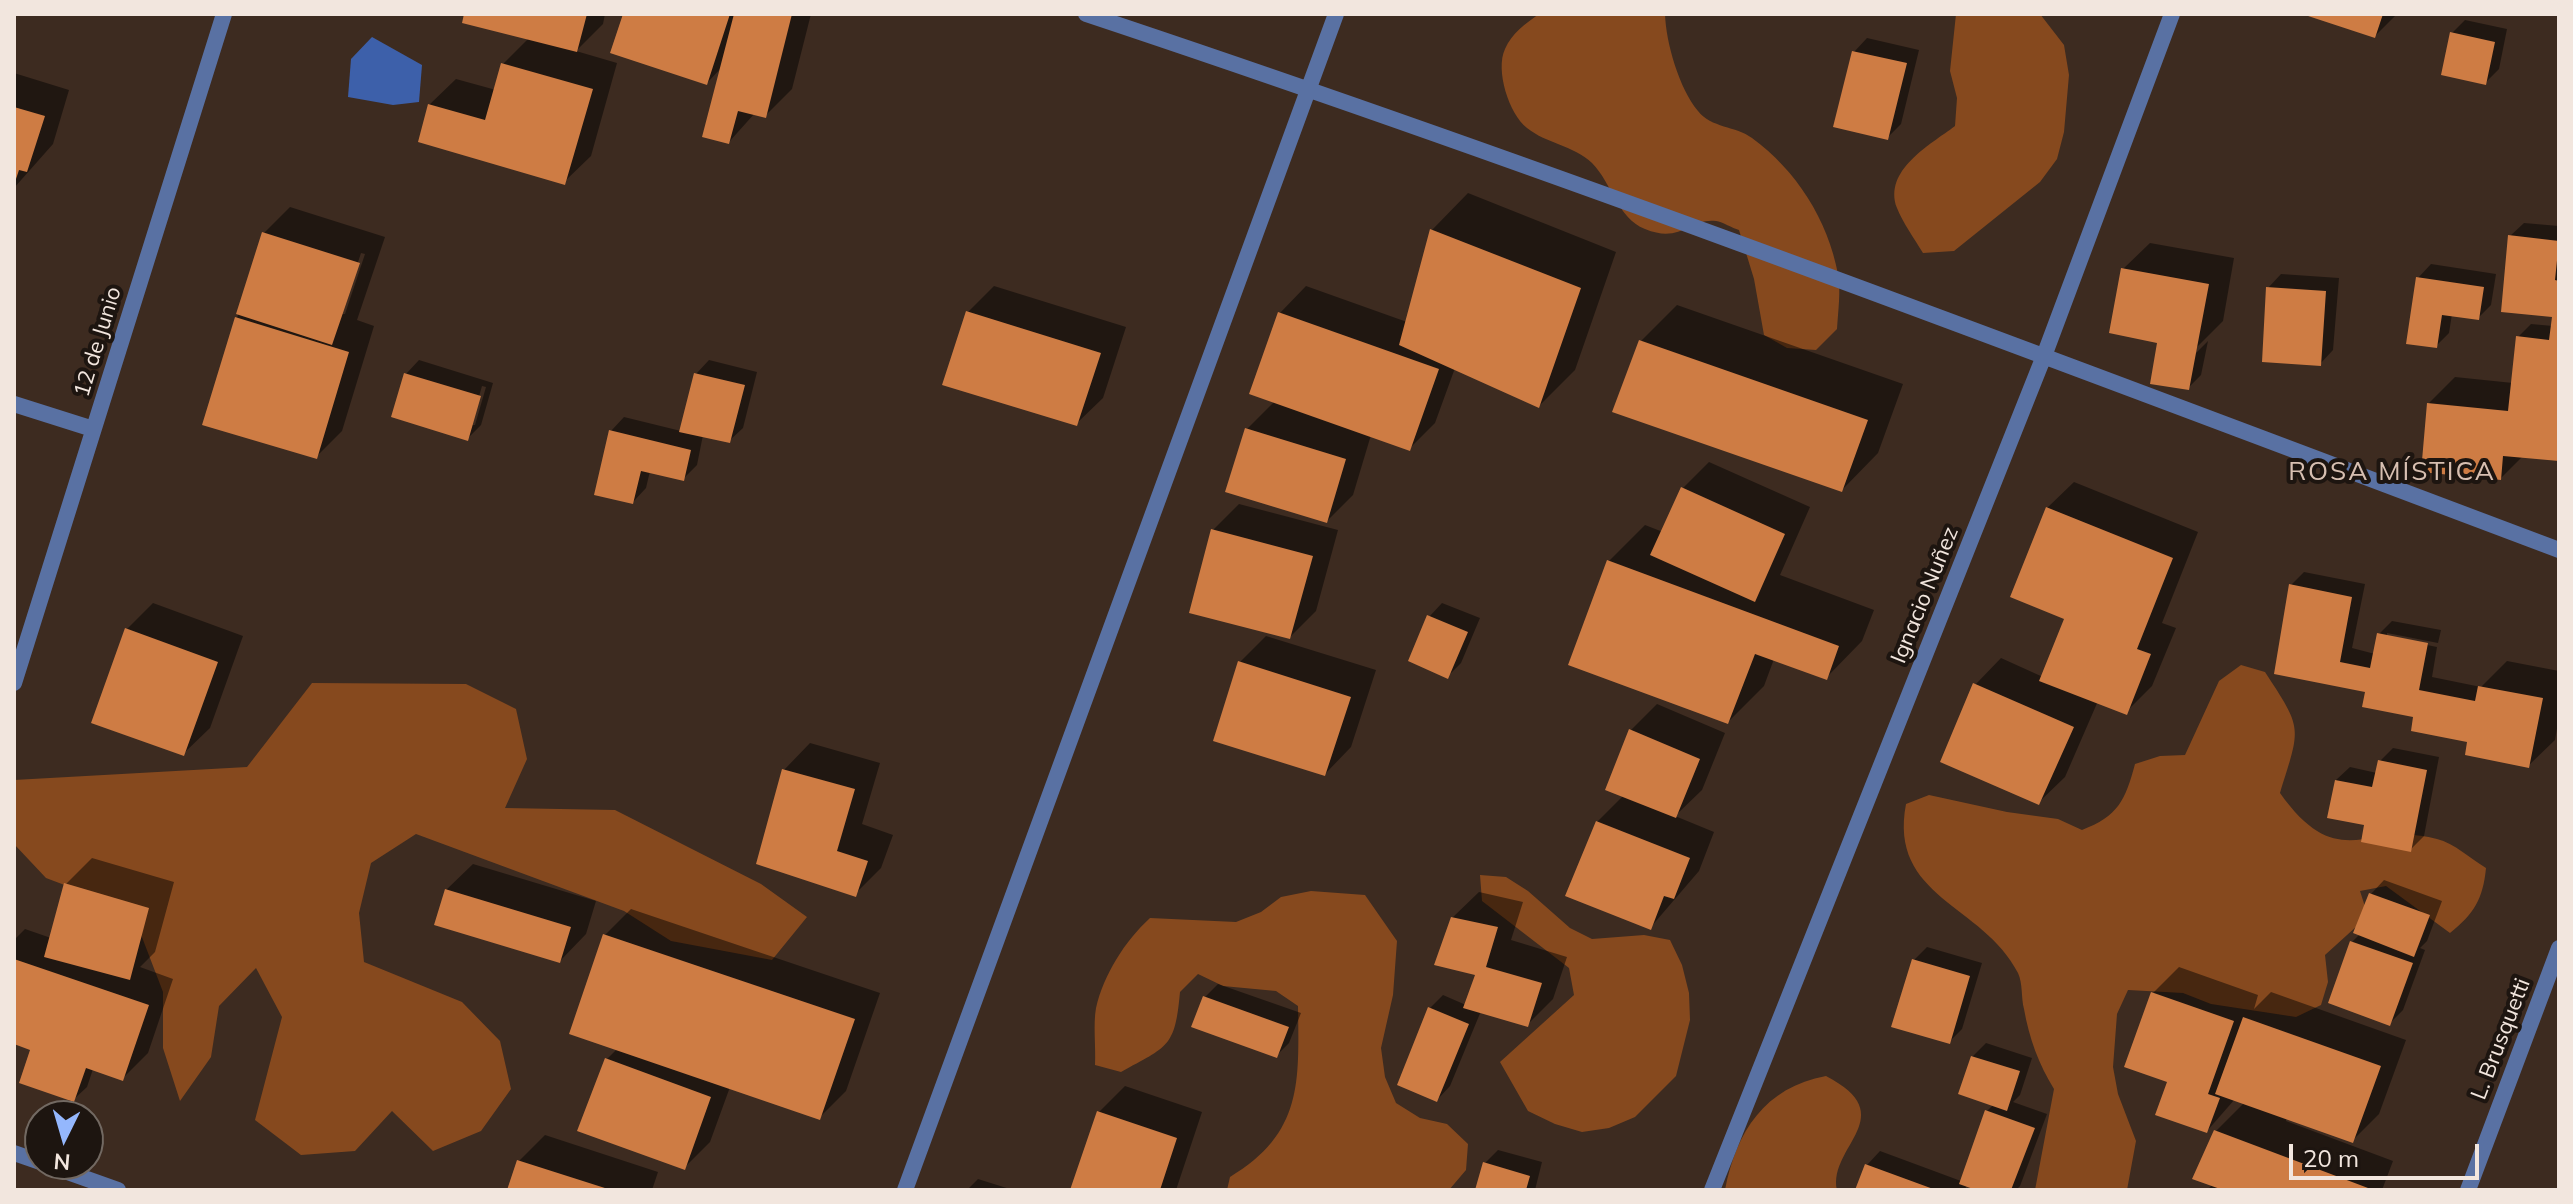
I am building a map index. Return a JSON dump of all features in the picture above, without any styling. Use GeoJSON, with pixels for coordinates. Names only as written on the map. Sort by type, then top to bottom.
{"type":"FeatureCollection","features":[{"type":"Feature","properties":{"kind":"street","name":"12 de Junio"},"geometry":{"type":"LineString","coordinates":[[14,683],[224,14]]}},
{"type":"Feature","properties":{"kind":"street"},"geometry":{"type":"LineString","coordinates":[[1086,14],[1309,88],[2044,356],[2559,550]]}},
{"type":"Feature","properties":{"kind":"street"},"geometry":{"type":"LineString","coordinates":[[905,1190],[1336,14]]}},
{"type":"Feature","properties":{"kind":"street","name":"Ignacio Nuñez"},"geometry":{"type":"LineString","coordinates":[[1712,1190],[2044,356],[2172,14]]}},
{"type":"Feature","properties":{"kind":"street"},"geometry":{"type":"LineString","coordinates":[[14,404],[93,429]]}},
{"type":"Feature","properties":{"kind":"street","name":"L. Brusquetti"},"geometry":{"type":"LineString","coordinates":[[2468,1190],[2559,948]]}},
{"type":"Feature","properties":{"kind":"street"},"geometry":{"type":"LineString","coordinates":[[90,1180],[118,1190]]}},
{"type":"Feature","properties":{"kind":"shaded area"},"geometry":{"type":"Polygon","coordinates":[[[1539,14],[1665,14],[1675,65],[1698,111],[1710,121],[1746,134],[1783,165],[1808,198],[1827,234],[1839,281],[1837,329],[1816,350],[1787,348],[1764,335],[1754,279],[1739,230],[1716,221],[1699,223],[1667,234],[1645,229],[1621,209],[1592,163],[1577,152],[1535,133],[1520,121],[1509,102],[1503,80],[1502,58],[1515,34],[1539,14]]]}},
{"type":"Feature","properties":{"kind":"shaded area"},"geometry":{"type":"Polygon","coordinates":[[[1956,14],[2040,14],[2064,45],[2069,75],[2064,132],[2057,159],[2040,182],[1954,251],[1923,253],[1899,214],[1894,194],[1903,170],[1911,160],[1955,126],[1957,98],[1950,71],[1956,14]]]}},
{"type":"Feature","properties":{"kind":"shaded area"},"geometry":{"type":"Polygon","coordinates":[[[2241,665],[2265,672],[2292,718],[2295,741],[2280,793],[2301,818],[2320,833],[2337,839],[2413,835],[2443,841],[2486,868],[2480,897],[2471,912],[2450,933],[2386,886],[2360,891],[2368,916],[2325,955],[2328,982],[2321,1005],[2296,1017],[2211,1004],[2183,993],[2128,990],[2117,1014],[2113,1067],[2118,1094],[2136,1141],[2127,1190],[2035,1190],[2054,1089],[2032,1041],[2020,977],[2002,950],[1983,931],[1924,881],[1911,860],[1904,835],[1906,804],[1929,795],[2007,812],[2058,819],[2082,830],[2104,819],[2118,806],[2128,788],[2135,764],[2160,756],[2185,755],[2219,681],[2241,665]]]}},
{"type":"Feature","properties":{"kind":"shaded area"},"geometry":{"type":"Polygon","coordinates":[[[312,683],[466,684],[516,709],[527,759],[505,808],[615,810],[761,884],[807,917],[772,960],[671,941],[624,911],[416,834],[371,863],[359,913],[364,962],[462,1002],[500,1041],[511,1089],[481,1131],[433,1151],[392,1111],[355,1151],[301,1155],[255,1120],[282,1017],[256,968],[219,1006],[211,1057],[180,1101],[163,1048],[163,992],[140,932],[99,898],[46,878],[14,844],[14,780],[247,767],[312,683]]]}},
{"type":"Feature","properties":{"kind":"shaded area"},"geometry":{"type":"Polygon","coordinates":[[[1480,875],[1506,877],[1528,891],[1570,928],[1592,939],[1644,935],[1670,940],[1682,965],[1689,993],[1690,1020],[1676,1076],[1635,1117],[1609,1128],[1582,1132],[1528,1111],[1500,1062],[1574,995],[1569,968],[1482,901],[1480,875]]]}},
{"type":"Feature","properties":{"kind":"shaded area"},"geometry":{"type":"Polygon","coordinates":[[[1311,891],[1365,895],[1397,941],[1393,995],[1381,1048],[1385,1077],[1396,1103],[1420,1118],[1447,1124],[1468,1144],[1466,1170],[1449,1190],[1227,1190],[1230,1177],[1272,1142],[1292,1104],[1298,1059],[1298,1006],[1276,991],[1223,986],[1198,974],[1180,992],[1172,1035],[1159,1050],[1121,1072],[1095,1065],[1095,1015],[1104,983],[1132,937],[1150,918],[1236,922],[1261,912],[1281,897],[1311,891]]]}},
{"type":"Feature","properties":{"kind":"shaded area"},"geometry":{"type":"Polygon","coordinates":[[[1826,1076],[1848,1091],[1859,1104],[1861,1118],[1837,1174],[1837,1190],[1725,1190],[1737,1149],[1757,1115],[1786,1090],[1826,1076]]]}},
{"type":"Feature","properties":{"kind":"water"},"geometry":{"type":"Polygon","coordinates":[[[372,37],[422,65],[419,102],[393,105],[348,97],[351,59],[372,37]]]}},
{"type":"Feature","properties":{"kind":"building"},"geometry":{"type":"Polygon","coordinates":[[[464,14],[587,14],[577,52],[462,23],[464,14]]]}},
{"type":"Feature","properties":{"kind":"building"},"geometry":{"type":"Polygon","coordinates":[[[623,14],[730,14],[707,85],[610,53],[623,14]]]}},
{"type":"Feature","properties":{"kind":"building"},"geometry":{"type":"Polygon","coordinates":[[[734,14],[792,14],[766,118],[738,111],[729,144],[702,137],[734,14]]]}},
{"type":"Feature","properties":{"kind":"building"},"geometry":{"type":"Polygon","coordinates":[[[2302,14],[2383,14],[2375,38],[2302,14]]]}},
{"type":"Feature","properties":{"kind":"building"},"geometry":{"type":"Polygon","coordinates":[[[2450,32],[2495,42],[2486,85],[2441,75],[2450,32]]]}},
{"type":"Feature","properties":{"kind":"building"},"geometry":{"type":"Polygon","coordinates":[[[1852,51],[1907,63],[1888,140],[1833,127],[1852,51]]]}},
{"type":"Feature","properties":{"kind":"building"},"geometry":{"type":"Polygon","coordinates":[[[501,63],[593,89],[565,185],[418,142],[428,104],[485,120],[501,63]]]}},
{"type":"Feature","properties":{"kind":"building"},"geometry":{"type":"Polygon","coordinates":[[[14,107],[45,116],[27,172],[19,170],[15,182],[14,107]]]}},
{"type":"Feature","properties":{"kind":"building"},"geometry":{"type":"Polygon","coordinates":[[[1430,229],[1581,288],[1539,408],[1399,345],[1430,229]]]}},
{"type":"Feature","properties":{"kind":"building"},"geometry":{"type":"Polygon","coordinates":[[[262,232],[360,263],[332,345],[236,314],[262,232]]]}},
{"type":"Feature","properties":{"kind":"building"},"geometry":{"type":"Polygon","coordinates":[[[2508,235],[2559,241],[2555,280],[2559,281],[2559,461],[2503,456],[2501,480],[2421,472],[2427,403],[2508,411],[2516,336],[2549,340],[2552,317],[2501,312],[2508,235]]]}},
{"type":"Feature","properties":{"kind":"building"},"geometry":{"type":"Polygon","coordinates":[[[2121,268],[2209,284],[2189,390],[2150,384],[2157,343],[2109,333],[2121,268]]]}},
{"type":"Feature","properties":{"kind":"building"},"geometry":{"type":"Polygon","coordinates":[[[2416,277],[2484,287],[2479,320],[2442,315],[2437,348],[2406,344],[2416,277]]]}},
{"type":"Feature","properties":{"kind":"building"},"geometry":{"type":"Polygon","coordinates":[[[2266,287],[2326,291],[2321,366],[2262,362],[2266,287]]]}},
{"type":"Feature","properties":{"kind":"building"},"geometry":{"type":"Polygon","coordinates":[[[966,311],[1101,353],[1077,426],[942,385],[966,311]]]}},
{"type":"Feature","properties":{"kind":"building"},"geometry":{"type":"Polygon","coordinates":[[[1278,312],[1439,369],[1410,451],[1249,394],[1278,312]]]}},
{"type":"Feature","properties":{"kind":"building"},"geometry":{"type":"Polygon","coordinates":[[[235,317],[349,352],[317,459],[202,425],[235,317]]]}},
{"type":"Feature","properties":{"kind":"building"},"geometry":{"type":"Polygon","coordinates":[[[1639,340],[1868,420],[1842,492],[1612,412],[1639,340]]]}},
{"type":"Feature","properties":{"kind":"building"},"geometry":{"type":"Polygon","coordinates":[[[404,373],[481,396],[468,441],[391,417],[404,373]]]}},
{"type":"Feature","properties":{"kind":"building"},"geometry":{"type":"Polygon","coordinates":[[[694,373],[745,385],[730,443],[679,432],[694,373]]]}},
{"type":"Feature","properties":{"kind":"building"},"geometry":{"type":"Polygon","coordinates":[[[1245,428],[1346,459],[1327,523],[1225,492],[1245,428]]]}},
{"type":"Feature","properties":{"kind":"building"},"geometry":{"type":"Polygon","coordinates":[[[609,430],[691,450],[684,481],[641,471],[633,504],[594,495],[609,430]]]}},
{"type":"Feature","properties":{"kind":"building"},"geometry":{"type":"Polygon","coordinates":[[[1681,487],[1785,534],[1755,602],[1650,555],[1681,487]]]}},
{"type":"Feature","properties":{"kind":"building"},"geometry":{"type":"Polygon","coordinates":[[[2046,507],[2173,558],[2137,649],[2151,654],[2127,715],[2039,681],[2064,619],[2010,597],[2046,507]]]}},
{"type":"Feature","properties":{"kind":"building"},"geometry":{"type":"Polygon","coordinates":[[[1211,529],[1313,556],[1290,639],[1189,613],[1211,529]]]}},
{"type":"Feature","properties":{"kind":"building"},"geometry":{"type":"Polygon","coordinates":[[[1607,560],[1839,646],[1827,680],[1755,654],[1728,724],[1568,665],[1607,560]]]}},
{"type":"Feature","properties":{"kind":"building"},"geometry":{"type":"Polygon","coordinates":[[[2289,584],[2352,597],[2340,662],[2370,668],[2377,633],[2428,643],[2419,690],[2475,701],[2478,686],[2543,698],[2529,768],[2465,755],[2467,742],[2411,731],[2413,717],[2362,707],[2365,692],[2274,674],[2289,584]]]}},
{"type":"Feature","properties":{"kind":"building"},"geometry":{"type":"Polygon","coordinates":[[[1427,615],[1468,632],[1448,679],[1408,661],[1427,615]]]}},
{"type":"Feature","properties":{"kind":"building"},"geometry":{"type":"Polygon","coordinates":[[[125,628],[218,662],[184,756],[91,723],[125,628]]]}},
{"type":"Feature","properties":{"kind":"building"},"geometry":{"type":"Polygon","coordinates":[[[1238,661],[1351,697],[1325,776],[1213,741],[1238,661]]]}},
{"type":"Feature","properties":{"kind":"building"},"geometry":{"type":"Polygon","coordinates":[[[1973,683],[2074,727],[2039,805],[1940,762],[1973,683]]]}},
{"type":"Feature","properties":{"kind":"building"},"geometry":{"type":"Polygon","coordinates":[[[1629,729],[1700,759],[1676,818],[1605,790],[1629,729]]]}},
{"type":"Feature","properties":{"kind":"building"},"geometry":{"type":"Polygon","coordinates":[[[2378,760],[2427,770],[2411,852],[2361,842],[2364,825],[2327,818],[2335,780],[2372,787],[2378,760]]]}},
{"type":"Feature","properties":{"kind":"building"},"geometry":{"type":"Polygon","coordinates":[[[782,769],[855,789],[837,851],[868,861],[856,897],[756,864],[782,769]]]}},
{"type":"Feature","properties":{"kind":"building"},"geometry":{"type":"Polygon","coordinates":[[[1596,821],[1690,858],[1674,899],[1664,896],[1651,930],[1565,896],[1596,821]]]}},
{"type":"Feature","properties":{"kind":"building"},"geometry":{"type":"Polygon","coordinates":[[[64,883],[149,908],[130,980],[44,957],[64,883]]]}},
{"type":"Feature","properties":{"kind":"building"},"geometry":{"type":"Polygon","coordinates":[[[445,889],[571,927],[560,963],[434,925],[445,889]]]}},
{"type":"Feature","properties":{"kind":"building"},"geometry":{"type":"Polygon","coordinates":[[[2369,893],[2430,915],[2414,957],[2353,933],[2369,893]]]}},
{"type":"Feature","properties":{"kind":"building"},"geometry":{"type":"Polygon","coordinates":[[[1451,917],[1498,927],[1486,967],[1542,983],[1528,1027],[1463,1008],[1475,975],[1434,965],[1451,917]]]}},
{"type":"Feature","properties":{"kind":"building"},"geometry":{"type":"Polygon","coordinates":[[[603,934],[855,1019],[820,1120],[569,1034],[603,934]]]}},
{"type":"Feature","properties":{"kind":"building"},"geometry":{"type":"Polygon","coordinates":[[[2350,941],[2413,963],[2390,1026],[2328,1003],[2350,941]]]}},
{"type":"Feature","properties":{"kind":"building"},"geometry":{"type":"Polygon","coordinates":[[[14,959],[149,1005],[123,1081],[86,1068],[75,1100],[19,1083],[30,1050],[14,1044],[14,959]]]}},
{"type":"Feature","properties":{"kind":"building"},"geometry":{"type":"Polygon","coordinates":[[[1912,959],[1970,976],[1950,1044],[1891,1027],[1912,959]]]}},
{"type":"Feature","properties":{"kind":"building"},"geometry":{"type":"Polygon","coordinates":[[[2151,992],[2234,1021],[2208,1094],[2220,1098],[2207,1133],[2155,1115],[2167,1082],[2124,1067],[2151,992]]]}},
{"type":"Feature","properties":{"kind":"building"},"geometry":{"type":"Polygon","coordinates":[[[1203,996],[1289,1027],[1277,1058],[1191,1027],[1203,996]]]}},
{"type":"Feature","properties":{"kind":"building"},"geometry":{"type":"Polygon","coordinates":[[[1428,1007],[1469,1024],[1437,1102],[1397,1085],[1428,1007]]]}},
{"type":"Feature","properties":{"kind":"building"},"geometry":{"type":"Polygon","coordinates":[[[2243,1017],[2381,1066],[2353,1143],[2215,1094],[2243,1017]]]}},
{"type":"Feature","properties":{"kind":"building"},"geometry":{"type":"Polygon","coordinates":[[[1971,1056],[2020,1071],[2007,1111],[1958,1094],[1971,1056]]]}},
{"type":"Feature","properties":{"kind":"building"},"geometry":{"type":"Polygon","coordinates":[[[605,1058],[711,1097],[685,1170],[577,1131],[605,1058]]]}},
{"type":"Feature","properties":{"kind":"building"},"geometry":{"type":"Polygon","coordinates":[[[1985,1110],[2035,1128],[2011,1190],[1976,1190],[1959,1184],[1985,1110]]]}},
{"type":"Feature","properties":{"kind":"building"},"geometry":{"type":"Polygon","coordinates":[[[1097,1111],[1177,1138],[1160,1190],[1070,1190],[1097,1111]]]}},
{"type":"Feature","properties":{"kind":"building"},"geometry":{"type":"Polygon","coordinates":[[[2214,1130],[2368,1188],[2223,1190],[2192,1179],[2214,1130]]]}},
{"type":"Feature","properties":{"kind":"building"},"geometry":{"type":"Polygon","coordinates":[[[517,1160],[608,1189],[507,1190],[517,1160]]]}},
{"type":"Feature","properties":{"kind":"building"},"geometry":{"type":"Polygon","coordinates":[[[1483,1162],[1530,1176],[1526,1190],[1475,1190],[1483,1162]]]}},
{"type":"Feature","properties":{"kind":"building"},"geometry":{"type":"Polygon","coordinates":[[[1865,1164],[1936,1190],[1855,1190],[1865,1164]]]}},
{"type":"Feature","properties":{"kind":"district","name":"ROSA MÍSTICA"},"geometry":{"type":"Point","coordinates":[2392,472]}}]}
